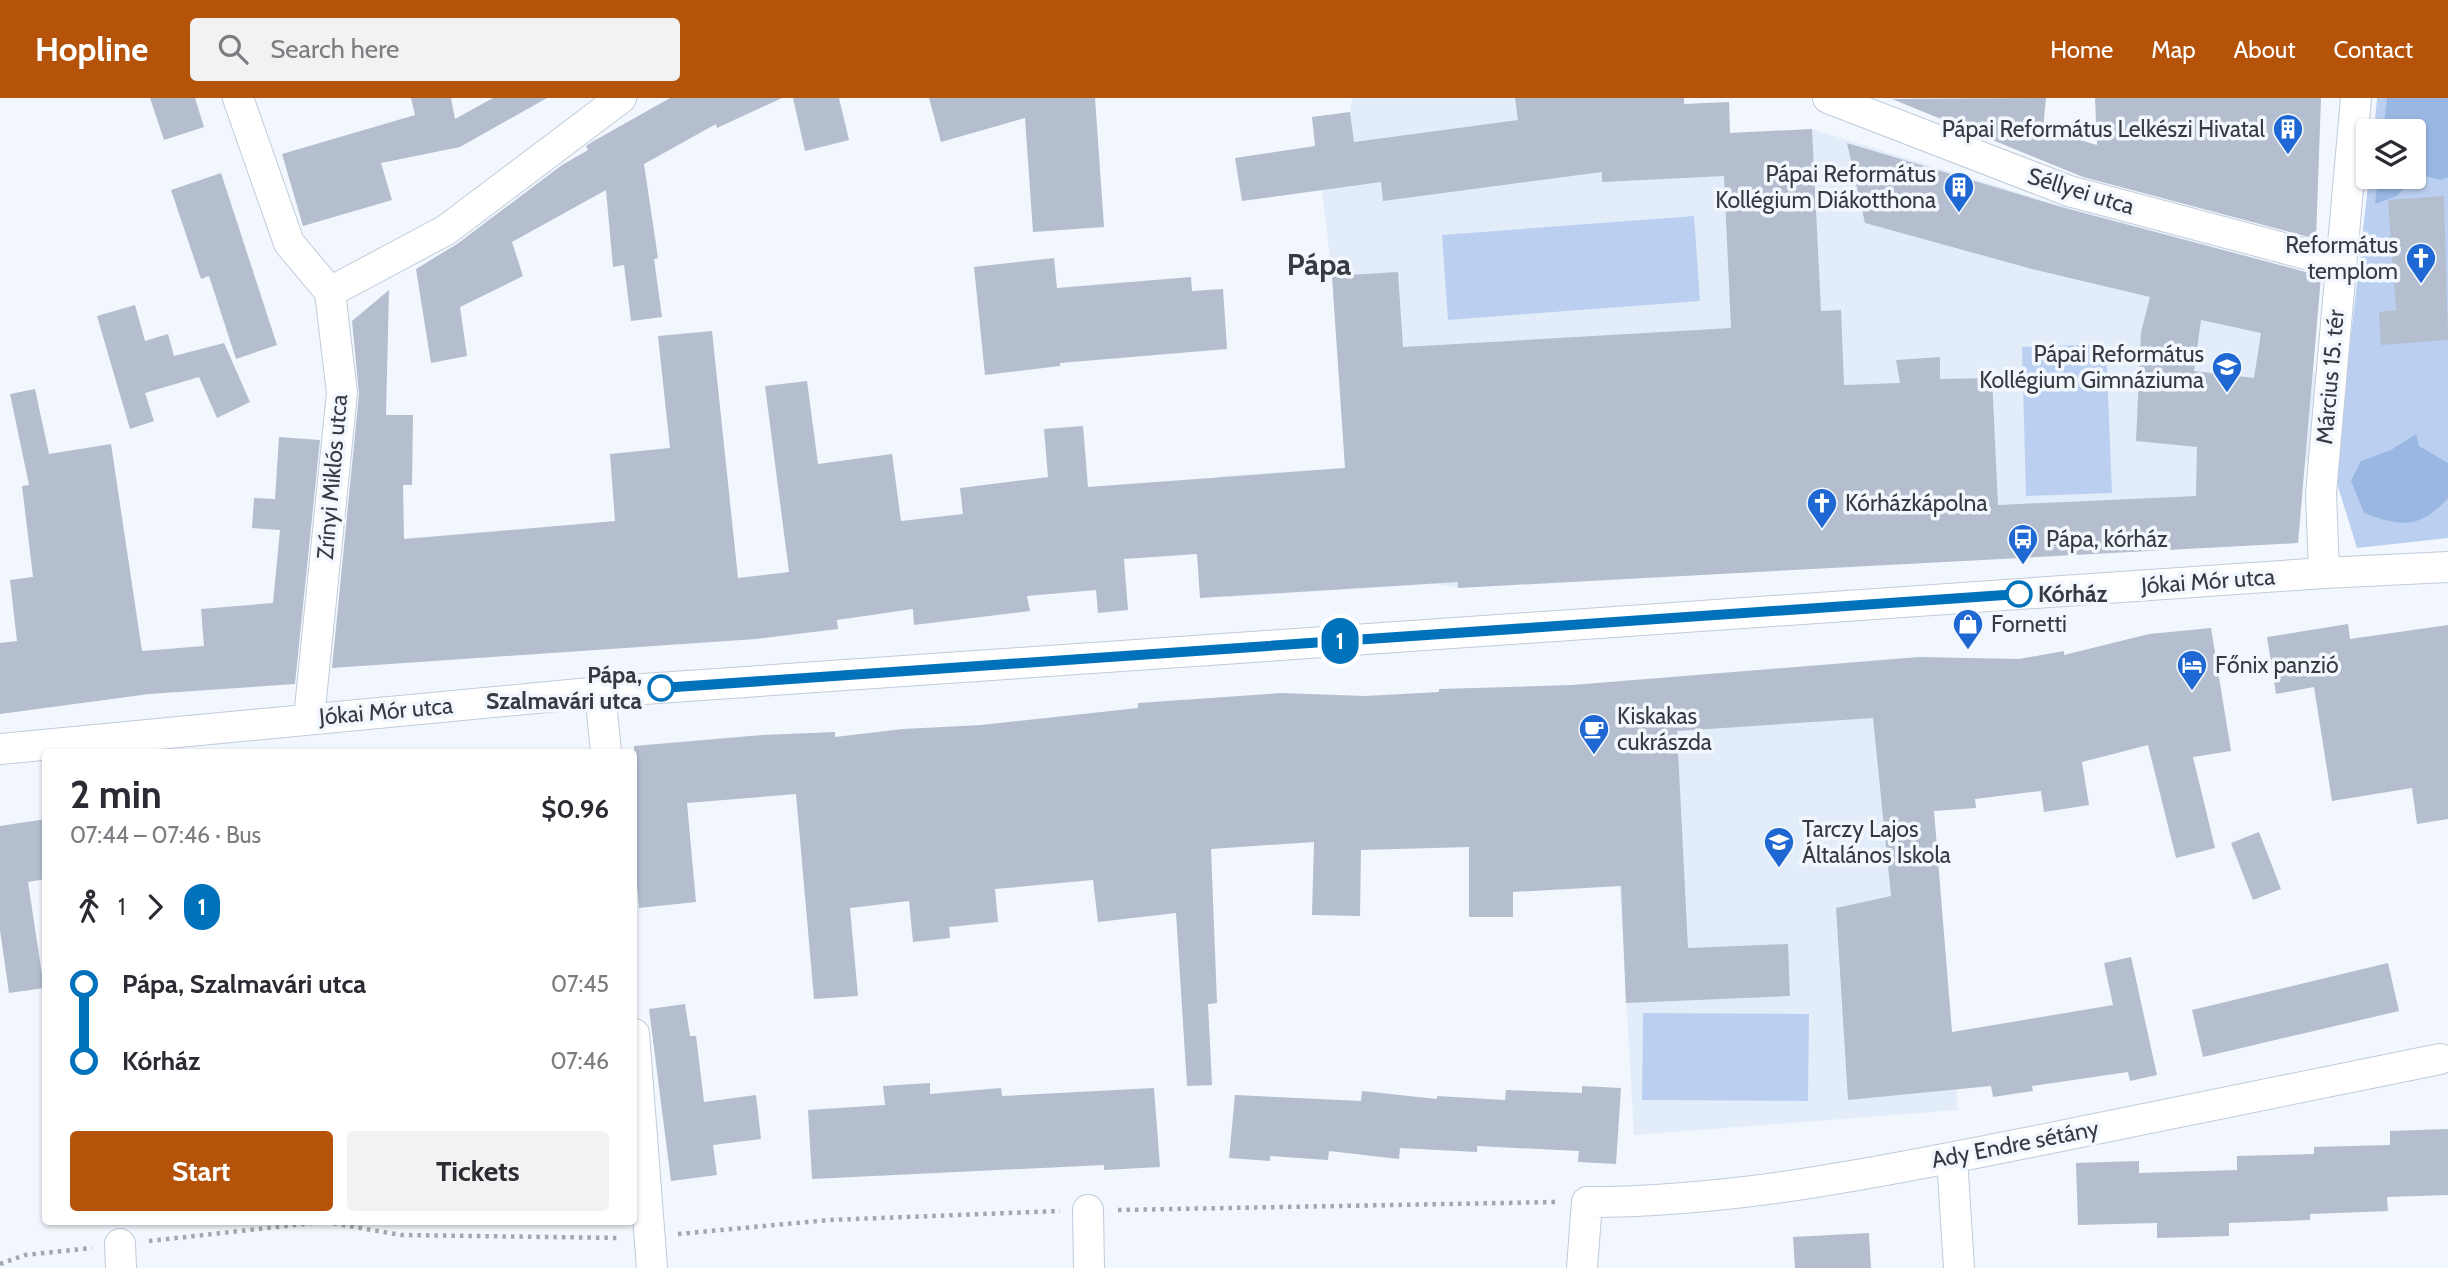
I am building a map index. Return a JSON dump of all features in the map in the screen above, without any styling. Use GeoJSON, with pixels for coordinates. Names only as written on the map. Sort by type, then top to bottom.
{"type":"FeatureCollection","features":[{"type":"Feature","properties":{"kind":"street"},"geometry":{"type":"LineString","coordinates":[[238,98],[289,243],[330,292],[446,230],[621,98]]}},
{"type":"Feature","properties":{"kind":"street","name":"Séllyei utca"},"geometry":{"type":"LineString","coordinates":[[1828,98],[2069,191],[2340,263]]}},
{"type":"Feature","properties":{"kind":"street","name":"Március 15. tér"},"geometry":{"type":"LineString","coordinates":[[2324,573],[2321,493],[2356,98]]}},
{"type":"Feature","properties":{"kind":"street","name":"Zrínyi Miklós utca"},"geometry":{"type":"LineString","coordinates":[[309,718],[342,393],[330,292]]}},
{"type":"Feature","properties":{"kind":"street","name":"Jókai Mór utca"},"geometry":{"type":"LineString","coordinates":[[0,749],[600,692],[2324,573],[2448,567]]}},
{"type":"Feature","properties":{"kind":"street"},"geometry":{"type":"LineString","coordinates":[[600,692],[606,749]]}},
{"type":"Feature","properties":{"kind":"street","name":"Ady Endre sétány"},"geometry":{"type":"LineString","coordinates":[[1582,1268],[1587,1202],[1661,1202],[1744,1193],[1952,1158],[2440,1059]]}},
{"type":"Feature","properties":{"kind":"street"},"geometry":{"type":"LineString","coordinates":[[637,1068],[652,1237],[652,1268]]}},
{"type":"Feature","properties":{"kind":"street"},"geometry":{"type":"LineString","coordinates":[[1952,1158],[1959,1268]]}},
{"type":"Feature","properties":{"kind":"street"},"geometry":{"type":"LineString","coordinates":[[1088,1210],[1089,1268]]}},
{"type":"Feature","properties":{"kind":"path"},"geometry":{"type":"LineString","coordinates":[[0,1264],[26,1255],[121,1256],[305,1225]]}},
{"type":"Feature","properties":{"kind":"path"},"geometry":{"type":"LineString","coordinates":[[340,1225],[401,1236],[652,1237]]}},
{"type":"Feature","properties":{"kind":"shaded area"},"geometry":{"type":"Polygon","coordinates":[[[1352,98],[1684,98],[1685,104],[1729,102],[1730,133],[1812,129],[2058,205],[2321,276],[2313,373],[2318,374],[2310,462],[2305,462],[2298,543],[1458,588],[1435,584],[1227,597],[1220,476],[1346,468],[1332,276],[1322,190],[1359,184],[1350,112],[1352,98]]]}},
{"type":"Feature","properties":{"kind":"shaded area"},"geometry":{"type":"Polygon","coordinates":[[[2377,98],[2448,98],[2448,538],[2357,548],[2335,477],[2368,189],[2426,189],[2426,119],[2375,119],[2377,98]]]}},
{"type":"Feature","properties":{"kind":"shaded area"},"geometry":{"type":"Polygon","coordinates":[[[2387,98],[2448,98],[2448,177],[2441,180],[2426,176],[2426,119],[2384,119],[2387,98]]]}},
{"type":"Feature","properties":{"kind":"shaded area"},"geometry":{"type":"Polygon","coordinates":[[[2377,189],[2403,189],[2397,196],[2375,204],[2377,189]]]}},
{"type":"Feature","properties":{"kind":"shaded area"},"geometry":{"type":"Polygon","coordinates":[[[1694,216],[1700,301],[1448,320],[1442,235],[1694,216]]]}},
{"type":"Feature","properties":{"kind":"shaded area"},"geometry":{"type":"Polygon","coordinates":[[[2106,344],[2112,493],[2026,496],[2022,347],[2106,344]]]}},
{"type":"Feature","properties":{"kind":"shaded area"},"geometry":{"type":"Polygon","coordinates":[[[2416,434],[2419,446],[2448,463],[2448,498],[2428,515],[2410,522],[2389,521],[2364,513],[2351,481],[2361,461],[2391,450],[2416,434]]]}},
{"type":"Feature","properties":{"kind":"shaded area","name":"Tarczy Lajos Általános Iskola"},"geometry":{"type":"Polygon","coordinates":[[[1919,657],[1958,1110],[1634,1135],[1608,683],[1919,657]]]}},
{"type":"Feature","properties":{"kind":"shaded area"},"geometry":{"type":"Polygon","coordinates":[[[1643,1013],[1809,1014],[1808,1101],[1642,1100],[1643,1013]]]}},
{"type":"Feature","properties":{"kind":"building"},"geometry":{"type":"Polygon","coordinates":[[[150,98],[195,98],[204,127],[164,140],[150,98]]]}},
{"type":"Feature","properties":{"kind":"building"},"geometry":{"type":"Polygon","coordinates":[[[411,98],[451,98],[455,119],[493,98],[547,98],[460,147],[381,163],[392,200],[303,226],[282,154],[415,115],[411,98]]]}},
{"type":"Feature","properties":{"kind":"building"},"geometry":{"type":"Polygon","coordinates":[[[670,98],[782,98],[717,128],[716,124],[644,164],[658,258],[654,259],[662,317],[631,321],[624,265],[613,267],[606,190],[512,242],[523,276],[460,307],[467,356],[431,363],[416,269],[457,244],[562,165],[588,150],[586,146],[670,98]]]}},
{"type":"Feature","properties":{"kind":"building"},"geometry":{"type":"Polygon","coordinates":[[[793,98],[839,98],[849,140],[805,151],[793,98]]]}},
{"type":"Feature","properties":{"kind":"building"},"geometry":{"type":"Polygon","coordinates":[[[929,98],[1095,98],[1104,227],[1033,232],[1025,118],[941,142],[929,98]]]}},
{"type":"Feature","properties":{"kind":"building"},"geometry":{"type":"Polygon","coordinates":[[[1515,98],[1684,98],[1684,104],[1729,102],[1730,133],[1812,129],[1821,311],[1841,310],[1844,385],[1900,383],[1896,360],[1940,357],[1940,379],[1992,378],[1998,505],[2196,496],[2197,447],[2136,441],[2141,332],[2150,297],[2032,269],[1865,223],[1847,143],[2065,208],[2321,276],[2298,543],[1458,588],[1458,582],[1200,598],[1197,554],[1124,559],[1128,610],[1098,613],[1096,590],[1027,596],[1030,611],[914,625],[913,609],[837,620],[838,629],[756,639],[332,668],[359,394],[352,321],[389,290],[386,415],[413,415],[412,485],[403,485],[404,539],[615,521],[610,454],[670,448],[658,336],[712,331],[738,578],[789,572],[765,386],[807,381],[818,464],[892,454],[901,521],[963,514],[960,488],[1048,477],[1044,429],[1083,426],[1088,487],[1345,468],[1332,276],[1398,272],[1403,347],[1731,328],[1724,176],[1602,182],[1602,172],[1383,201],[1381,182],[1242,201],[1235,158],[1315,146],[1312,117],[1350,112],[1354,142],[1518,120],[1515,98]],[[2201,320],[2194,371],[2254,378],[2261,333],[2201,320]]]}},
{"type":"Feature","properties":{"kind":"building"},"geometry":{"type":"Polygon","coordinates":[[[2046,98],[2043,129],[2097,145],[2095,98],[2321,98],[2316,239],[2083,177],[1892,99],[2046,98]]]}},
{"type":"Feature","properties":{"kind":"building"},"geometry":{"type":"Polygon","coordinates":[[[221,173],[277,345],[236,359],[209,276],[201,279],[171,190],[221,173]]]}},
{"type":"Feature","properties":{"kind":"building","name":"Református templom"},"geometry":{"type":"Polygon","coordinates":[[[2444,196],[2448,340],[2381,345],[2379,312],[2396,310],[2388,200],[2444,196]]]}},
{"type":"Feature","properties":{"kind":"building"},"geometry":{"type":"Polygon","coordinates":[[[1054,258],[1057,288],[1191,277],[1192,291],[1223,289],[1227,349],[1060,363],[1060,366],[985,375],[974,267],[1054,258]]]}},
{"type":"Feature","properties":{"kind":"building"},"geometry":{"type":"Polygon","coordinates":[[[135,305],[145,341],[168,334],[174,356],[224,343],[250,402],[217,418],[199,377],[145,393],[154,421],[130,429],[97,316],[135,305]]]}},
{"type":"Feature","properties":{"kind":"building"},"geometry":{"type":"Polygon","coordinates":[[[35,389],[49,454],[111,444],[142,651],[204,646],[201,609],[273,603],[280,530],[252,528],[254,498],[275,499],[279,437],[320,440],[295,684],[149,694],[0,714],[0,643],[17,641],[10,580],[33,577],[22,486],[29,485],[10,394],[35,389]]]}},
{"type":"Feature","properties":{"kind":"building"},"geometry":{"type":"Polygon","coordinates":[[[2348,624],[2350,639],[2448,625],[2448,819],[2417,824],[2412,788],[2332,801],[2314,687],[2276,694],[2267,637],[2348,624]]]}},
{"type":"Feature","properties":{"kind":"building"},"geometry":{"type":"Polygon","coordinates":[[[2211,628],[2231,751],[2193,757],[2215,848],[2176,858],[2148,745],[2082,762],[2089,805],[2044,812],[2041,791],[1975,799],[1976,808],[1934,811],[1952,1032],[2113,1005],[2104,963],[2131,957],[2157,1075],[2130,1081],[2128,1072],[2032,1086],[2033,1091],[1993,1097],[1991,1086],[1848,1100],[1836,908],[1891,896],[1873,718],[1677,731],[1688,948],[1788,944],[1790,996],[1626,1003],[1621,886],[1513,892],[1513,917],[1469,917],[1469,847],[1361,850],[1360,916],[1312,915],[1314,842],[1211,849],[1217,1003],[1208,1004],[1212,1085],[1187,1086],[1176,913],[1098,922],[1093,880],[995,889],[998,922],[949,927],[950,938],[913,942],[909,901],[850,908],[858,996],[814,999],[796,794],[687,803],[696,902],[639,908],[637,749],[634,749],[634,746],[762,735],[835,732],[835,737],[1138,708],[1138,703],[1281,693],[1365,696],[1439,692],[1439,689],[1572,685],[1919,657],[2019,659],[2064,651],[2064,655],[2149,634],[2211,628]]]}},
{"type":"Feature","properties":{"kind":"building"},"geometry":{"type":"Polygon","coordinates":[[[42,820],[42,880],[28,882],[42,988],[9,993],[0,930],[0,826],[42,820]]]}},
{"type":"Feature","properties":{"kind":"building"},"geometry":{"type":"Polygon","coordinates":[[[2259,832],[2281,889],[2253,900],[2231,843],[2259,832]]]}},
{"type":"Feature","properties":{"kind":"building"},"geometry":{"type":"Polygon","coordinates":[[[2388,963],[2399,1011],[2203,1057],[2192,1010],[2388,963]]]}},
{"type":"Feature","properties":{"kind":"building"},"geometry":{"type":"Polygon","coordinates":[[[685,1004],[690,1036],[696,1036],[704,1102],[756,1095],[761,1139],[713,1145],[717,1175],[671,1181],[649,1009],[685,1004]]]}},
{"type":"Feature","properties":{"kind":"building"},"geometry":{"type":"Polygon","coordinates":[[[930,1083],[930,1094],[1001,1088],[1002,1096],[1154,1088],[1160,1167],[1104,1170],[1104,1165],[812,1179],[808,1110],[885,1105],[883,1086],[930,1083]]]}},
{"type":"Feature","properties":{"kind":"building"},"geometry":{"type":"Polygon","coordinates":[[[1582,1086],[1621,1088],[1616,1164],[1578,1162],[1579,1151],[1477,1146],[1477,1152],[1400,1148],[1399,1159],[1329,1151],[1328,1160],[1270,1156],[1270,1161],[1229,1158],[1235,1095],[1361,1101],[1362,1091],[1437,1099],[1437,1096],[1505,1100],[1506,1090],[1582,1093],[1582,1086]]]}},
{"type":"Feature","properties":{"kind":"building"},"geometry":{"type":"Polygon","coordinates":[[[2448,1129],[2448,1195],[2387,1197],[2388,1211],[2310,1214],[2310,1220],[2229,1223],[2229,1236],[2157,1238],[2157,1223],[2078,1225],[2076,1163],[2139,1161],[2139,1173],[2237,1170],[2237,1156],[2314,1154],[2314,1147],[2390,1145],[2390,1131],[2448,1129]]]}},
{"type":"Feature","properties":{"kind":"building"},"geometry":{"type":"Polygon","coordinates":[[[1869,1233],[1871,1268],[1795,1268],[1793,1237],[1869,1233]]]}},
{"type":"Feature","properties":{"kind":"bus line","name":"1"},"geometry":{"type":"LineString","coordinates":[[661,688],[2019,594]]}},
{"type":"Feature","properties":{"kind":"place","name":"Pápai Református Lelkészi Hivatal"},"geometry":{"type":"Point","coordinates":[2288,156]}},
{"type":"Feature","properties":{"kind":"place","name":"Pápai Református Kollégium Diákotthona"},"geometry":{"type":"Point","coordinates":[1959,214]}},
{"type":"Feature","properties":{"kind":"place","name":"Református templom"},"geometry":{"type":"Point","coordinates":[2421,285]}},
{"type":"Feature","properties":{"kind":"place","name":"Pápai Református Kollégium Gimnáziuma"},"geometry":{"type":"Point","coordinates":[2227,394]}},
{"type":"Feature","properties":{"kind":"place","name":"Kórházkápolna"},"geometry":{"type":"Point","coordinates":[1822,530]}},
{"type":"Feature","properties":{"kind":"place","name":"Pápa, kórház"},"geometry":{"type":"Point","coordinates":[2023,566]}},
{"type":"Feature","properties":{"kind":"place","name":"Kórház"},"geometry":{"type":"Point","coordinates":[2019,594]}},
{"type":"Feature","properties":{"kind":"place","name":"Fornetti"},"geometry":{"type":"Point","coordinates":[1968,651]}},
{"type":"Feature","properties":{"kind":"place","name":"Pápa, Szalmavári utca"},"geometry":{"type":"Point","coordinates":[661,688]}},
{"type":"Feature","properties":{"kind":"place","name":"Főnix panzió"},"geometry":{"type":"Point","coordinates":[2192,692]}},
{"type":"Feature","properties":{"kind":"place","name":"Kiskakas cukrászda"},"geometry":{"type":"Point","coordinates":[1594,756]}},
{"type":"Feature","properties":{"kind":"place","name":"Tarczy Lajos Általános Iskola"},"geometry":{"type":"Point","coordinates":[1779,869]}},
{"type":"Feature","properties":{"kind":"district","name":"Pápa"},"geometry":{"type":"Point","coordinates":[1319,264]}}]}
